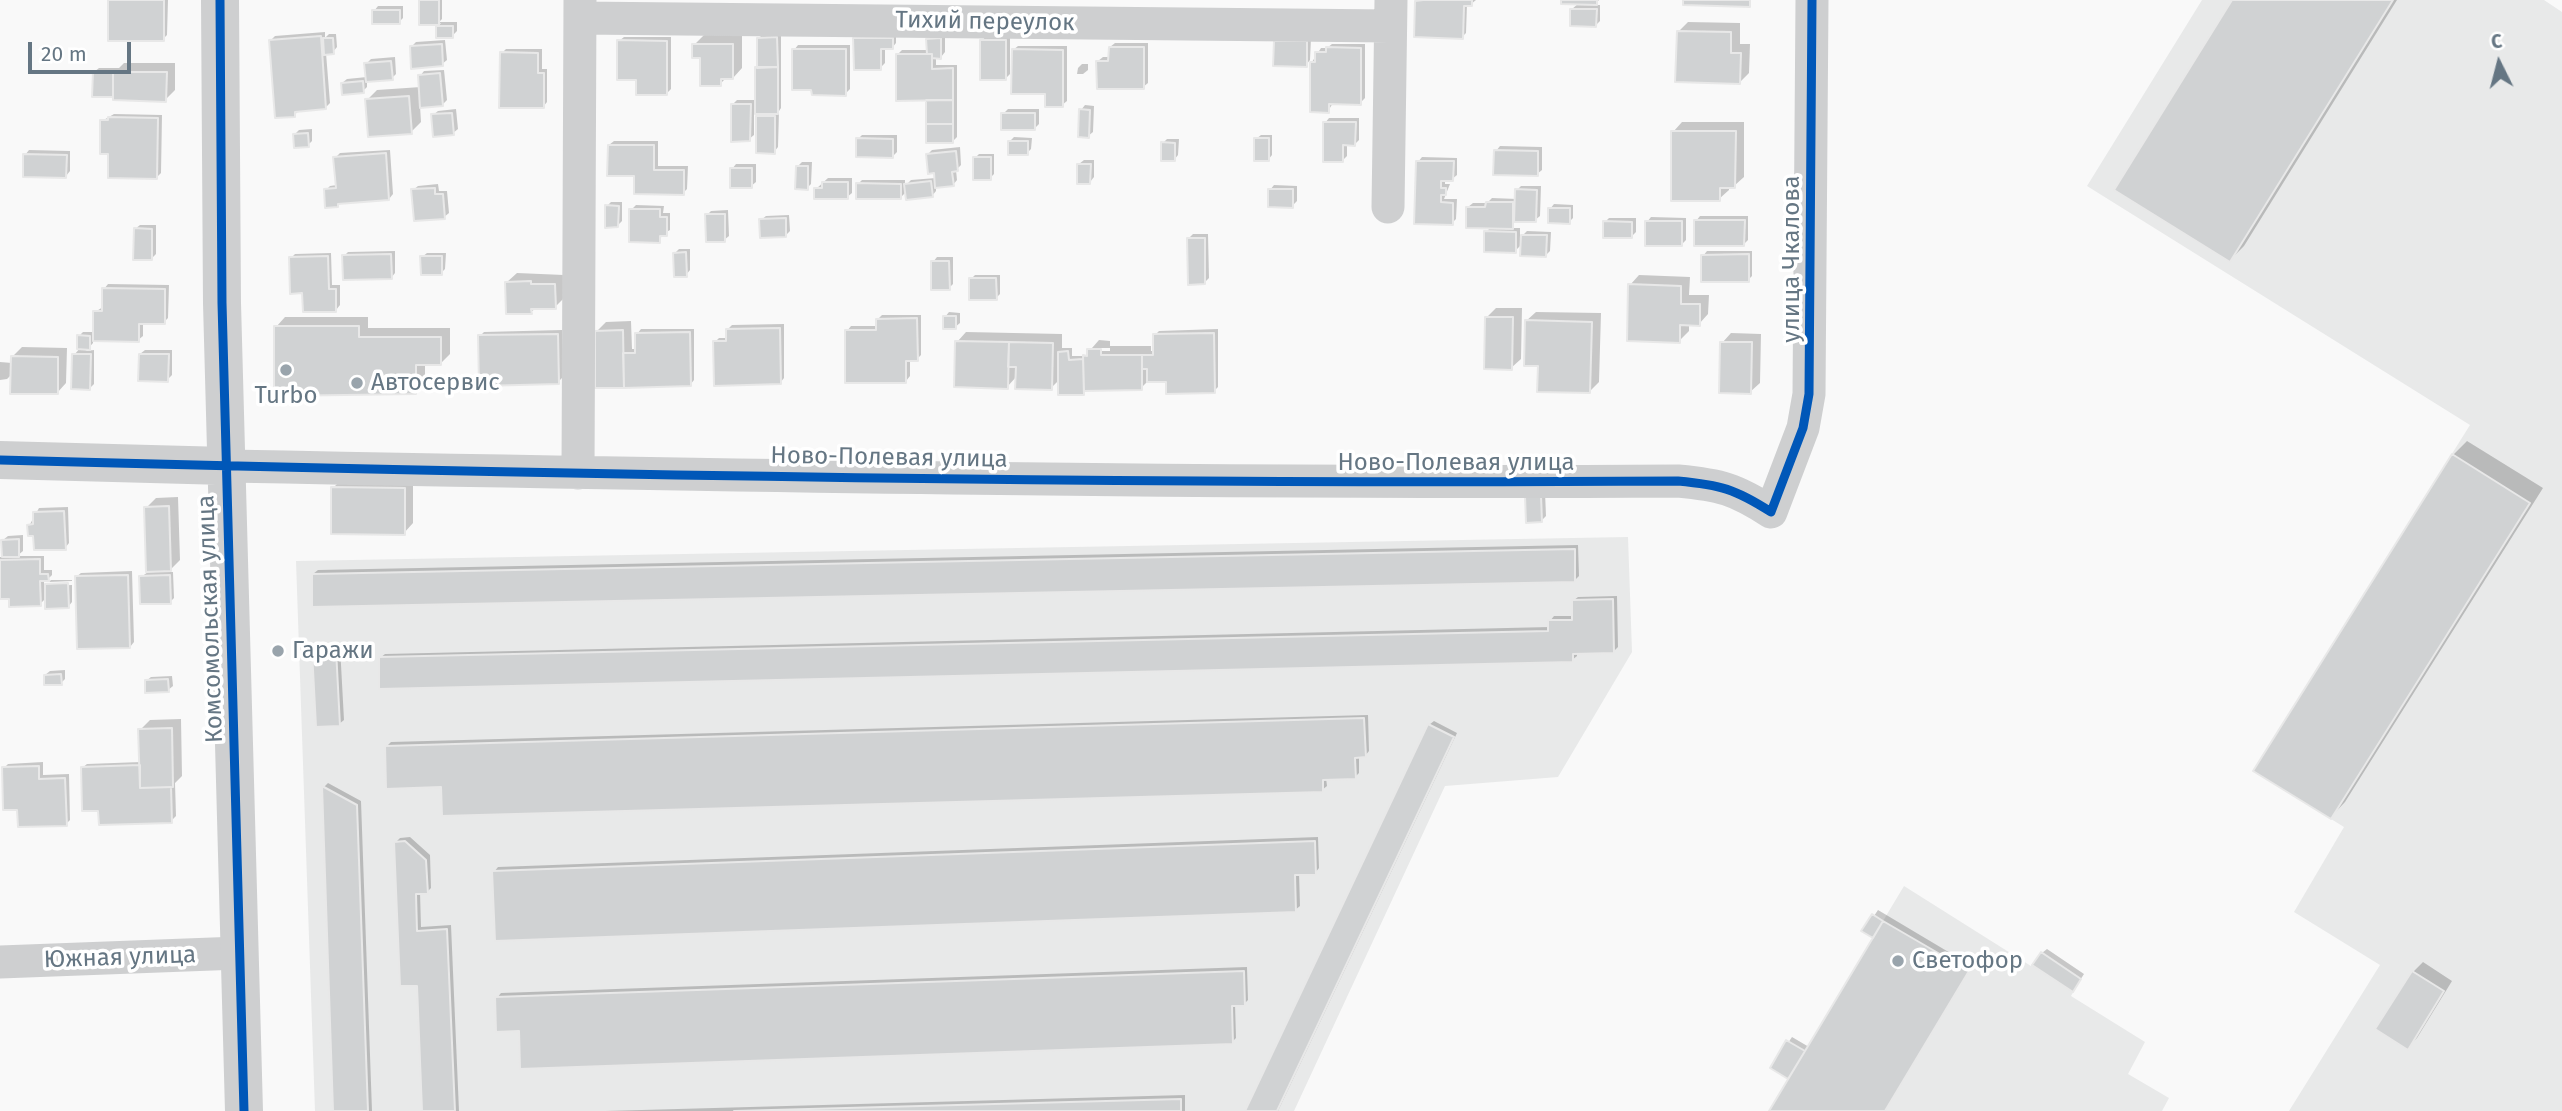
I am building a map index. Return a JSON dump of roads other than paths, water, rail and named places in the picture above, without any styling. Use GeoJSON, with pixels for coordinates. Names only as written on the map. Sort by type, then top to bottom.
{"type":"FeatureCollection","features":[{"type":"Feature","properties":{"kind":"street","name":"Комсомольская улица"},"geometry":{"type":"LineString","coordinates":[[220,0],[222,303],[244,1111]]}},
{"type":"Feature","properties":{"kind":"street","name":"улица Чкалова"},"geometry":{"type":"LineString","coordinates":[[1771,512],[1803,428],[1809,394],[1812,0]]}},
{"type":"Feature","properties":{"kind":"street","name":"Тихий переулок"},"geometry":{"type":"LineString","coordinates":[[578,473],[580,9],[1391,13]]}},
{"type":"Feature","properties":{"kind":"street"},"geometry":{"type":"LineString","coordinates":[[1388,207],[1391,13]]}},
{"type":"Feature","properties":{"kind":"street","name":"Ново-Полевая улица"},"geometry":{"type":"LineString","coordinates":[[0,460],[578,473],[1384,483],[1678,481],[1713,484],[1740,492],[1771,512]]}},
{"type":"Feature","properties":{"kind":"street","name":"Южная улица"},"geometry":{"type":"LineString","coordinates":[[0,962],[239,953]]}},
{"type":"Feature","properties":{"kind":"place","name":"Turbo"},"geometry":{"type":"Point","coordinates":[286,370]}},
{"type":"Feature","properties":{"kind":"place","name":"Автосервис"},"geometry":{"type":"Point","coordinates":[357,383]}},
{"type":"Feature","properties":{"kind":"place","name":"Гаражи"},"geometry":{"type":"Point","coordinates":[278,651]}},
{"type":"Feature","properties":{"kind":"place","name":"Светофор"},"geometry":{"type":"Point","coordinates":[1898,961]}}]}
